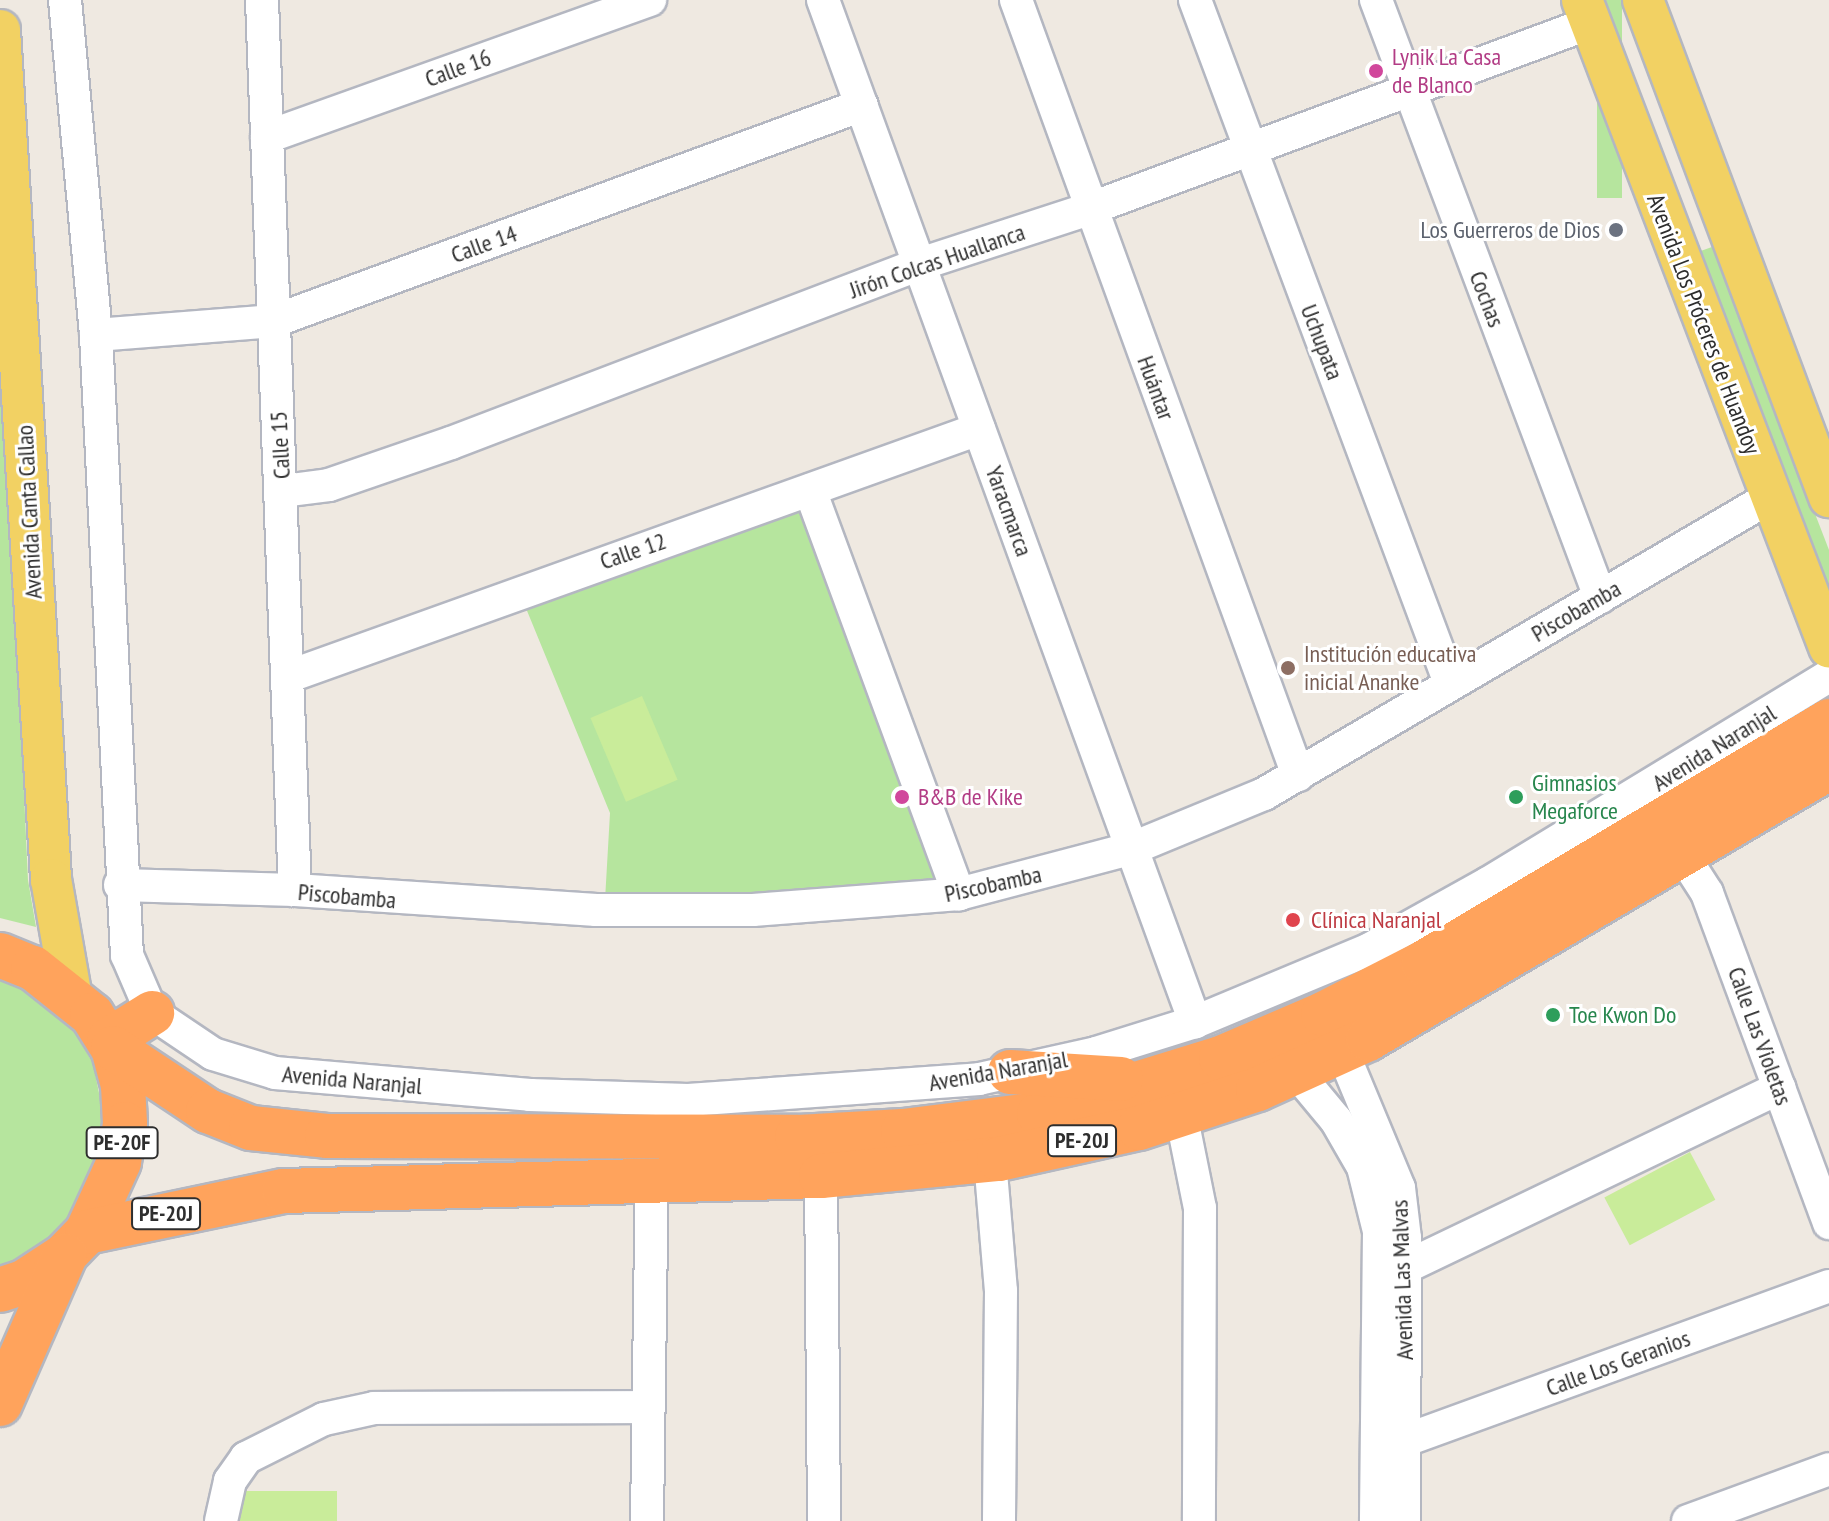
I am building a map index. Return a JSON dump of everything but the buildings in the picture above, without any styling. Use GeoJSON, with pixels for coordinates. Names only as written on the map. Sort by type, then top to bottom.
{"type":"FeatureCollection","features":[{"type":"Feature","properties":{"kind":"highway","name":"Avenida Naranjal"},"geometry":{"type":"LineString","coordinates":[[111,1044],[208,1111],[251,1128],[327,1136],[681,1140],[903,1131],[1039,1114],[1221,1058],[1423,963],[1829,721]]}},
{"type":"Feature","properties":{"kind":"highway","name":"PE-20J"},"geometry":{"type":"LineString","coordinates":[[76,1243],[284,1191],[821,1176],[990,1160],[1181,1114],[1296,1072],[1342,1051],[1498,967],[1829,768]]}},
{"type":"Feature","properties":{"kind":"highway","name":"PE-20F"},"geometry":{"type":"LineString","coordinates":[[0,955],[33,968],[71,993],[111,1044],[123,1085],[123,1136],[106,1199],[76,1243],[24,1282],[0,1290]]}},
{"type":"Feature","properties":{"kind":"highway"},"geometry":{"type":"LineString","coordinates":[[111,1044],[152,1013]]}},
{"type":"Feature","properties":{"kind":"highway"},"geometry":{"type":"LineString","coordinates":[[1010,1072],[1148,1081]]}},
{"type":"Feature","properties":{"kind":"highway"},"geometry":{"type":"LineString","coordinates":[[0,1404],[76,1243]]}},
{"type":"Feature","properties":{"kind":"main road"},"geometry":{"type":"LineString","coordinates":[[1643,0],[1726,224],[1825,475]]}},
{"type":"Feature","properties":{"kind":"main road","name":"Avenida Los Próceres de Huandoy"},"geometry":{"type":"LineString","coordinates":[[1586,12],[1672,245],[1829,647]]}},
{"type":"Feature","properties":{"kind":"main road","name":"Avenida Canta Callao"},"geometry":{"type":"LineString","coordinates":[[0,30],[51,879],[71,993]]}},
{"type":"Feature","properties":{"kind":"main road"},"geometry":{"type":"LineString","coordinates":[[1672,245],[1726,224]]}},
{"type":"Feature","properties":{"kind":"street"},"geometry":{"type":"LineString","coordinates":[[65,0],[96,335],[120,885],[127,955],[152,1013]]}},
{"type":"Feature","properties":{"kind":"street","name":"Calle 15"},"geometry":{"type":"LineString","coordinates":[[262,0],[283,491],[295,890]]}},
{"type":"Feature","properties":{"kind":"street","name":"Calle 16"},"geometry":{"type":"LineString","coordinates":[[267,137],[650,0]]}},
{"type":"Feature","properties":{"kind":"street","name":"Yaracmarca"},"geometry":{"type":"LineString","coordinates":[[823,0],[1195,1022]]}},
{"type":"Feature","properties":{"kind":"street","name":"Huántar"},"geometry":{"type":"LineString","coordinates":[[1016,0],[1089,209],[1298,775]]}},
{"type":"Feature","properties":{"kind":"street","name":"Uchupata"},"geometry":{"type":"LineString","coordinates":[[1195,0],[1450,683]]}},
{"type":"Feature","properties":{"kind":"street","name":"Cochas"},"geometry":{"type":"LineString","coordinates":[[1376,0],[1600,597]]}},
{"type":"Feature","properties":{"kind":"street","name":"Jirón Colcas Huallanca"},"geometry":{"type":"LineString","coordinates":[[283,491],[329,485],[451,443],[920,264],[1089,209],[1409,91],[1586,12]]}},
{"type":"Feature","properties":{"kind":"street","name":"Calle 14"},"geometry":{"type":"LineString","coordinates":[[96,335],[274,321],[862,105]]}},
{"type":"Feature","properties":{"kind":"street","name":"Calle 12"},"geometry":{"type":"LineString","coordinates":[[287,677],[979,429]]}},
{"type":"Feature","properties":{"kind":"street"},"geometry":{"type":"LineString","coordinates":[[810,490],[959,894]]}},
{"type":"Feature","properties":{"kind":"street","name":"Piscobamba"},"geometry":{"type":"LineString","coordinates":[[120,885],[295,890],[596,910],[753,910],[959,894],[1133,848],[1298,775],[1772,496]]}},
{"type":"Feature","properties":{"kind":"street","name":"Avenida Naranjal"},"geometry":{"type":"LineString","coordinates":[[152,1013],[213,1054],[275,1073],[530,1095],[688,1100],[908,1086],[1010,1072],[1096,1053],[1195,1022],[1310,976],[1417,924],[1829,676]]}},
{"type":"Feature","properties":{"kind":"street","name":"Calle Las Violetas"},"geometry":{"type":"LineString","coordinates":[[1682,854],[1707,893],[1829,1223]]}},
{"type":"Feature","properties":{"kind":"street","name":"Avenida Las Malvas"},"geometry":{"type":"LineString","coordinates":[[1342,1051],[1395,1176],[1376,1521]]}},
{"type":"Feature","properties":{"kind":"street","name":"Avenida Las Malvas"},"geometry":{"type":"LineString","coordinates":[[1296,1072],[1336,1120],[1363,1167],[1392,1274],[1406,1440],[1404,1521]]}},
{"type":"Feature","properties":{"kind":"street"},"geometry":{"type":"LineString","coordinates":[[1392,1274],[1779,1088]]}},
{"type":"Feature","properties":{"kind":"street"},"geometry":{"type":"LineString","coordinates":[[1181,1114],[1200,1208],[1199,1521]]}},
{"type":"Feature","properties":{"kind":"street"},"geometry":{"type":"LineString","coordinates":[[990,1160],[1001,1291],[999,1521]]}},
{"type":"Feature","properties":{"kind":"street"},"geometry":{"type":"LineString","coordinates":[[821,1176],[824,1521]]}},
{"type":"Feature","properties":{"kind":"street"},"geometry":{"type":"LineString","coordinates":[[647,1521],[652,1179]]}},
{"type":"Feature","properties":{"kind":"street","name":"Calle Los Geranios"},"geometry":{"type":"LineString","coordinates":[[1406,1440],[1829,1286]]}},
{"type":"Feature","properties":{"kind":"street"},"geometry":{"type":"LineString","coordinates":[[221,1521],[230,1481],[246,1458],[324,1419],[374,1408],[649,1407]]}},
{"type":"Feature","properties":{"kind":"street"},"geometry":{"type":"LineString","coordinates":[[1688,1521],[1829,1469]]}},
{"type":"Feature","properties":{"kind":"green space"},"geometry":{"type":"Polygon","coordinates":[[[1597,0],[1622,0],[1622,198],[1597,198],[1597,0]]]}},
{"type":"Feature","properties":{"kind":"green space"},"geometry":{"type":"Polygon","coordinates":[[[1712,247],[1829,550],[1829,597],[1692,254],[1712,247]]]}},
{"type":"Feature","properties":{"kind":"green space"},"geometry":{"type":"Polygon","coordinates":[[[0,273],[28,880],[36,927],[0,918],[0,273]]]}},
{"type":"Feature","properties":{"kind":"green space"},"geometry":{"type":"Polygon","coordinates":[[[804,502],[946,883],[757,899],[605,900],[610,813],[523,601],[804,502]]]}},
{"type":"Feature","properties":{"kind":"green space"},"geometry":{"type":"Polygon","coordinates":[[[642,696],[678,780],[626,802],[590,718],[642,696]]]}},
{"type":"Feature","properties":{"kind":"green space"},"geometry":{"type":"Polygon","coordinates":[[[0,974],[27,985],[67,1019],[93,1063],[103,1113],[97,1165],[75,1211],[39,1248],[0,1268],[0,974]]]}},
{"type":"Feature","properties":{"kind":"green space"},"geometry":{"type":"Polygon","coordinates":[[[1690,1152],[1715,1200],[1630,1245],[1604,1198],[1690,1152]]]}},
{"type":"Feature","properties":{"kind":"green space"},"geometry":{"type":"Polygon","coordinates":[[[236,1491],[337,1491],[337,1521],[236,1521],[236,1491]]]}},
{"type":"Feature","properties":{"kind":"place","name":"Lynik La Casa de Blanco"},"geometry":{"type":"Point","coordinates":[1376,71]}},
{"type":"Feature","properties":{"kind":"place","name":"Los Guerreros de Dios"},"geometry":{"type":"Point","coordinates":[1616,230]}},
{"type":"Feature","properties":{"kind":"place","name":"Institución educativa inicial Ananke"},"geometry":{"type":"Point","coordinates":[1288,668]}},
{"type":"Feature","properties":{"kind":"place","name":"B&B de Kike"},"geometry":{"type":"Point","coordinates":[902,797]}},
{"type":"Feature","properties":{"kind":"place","name":"Gimnasios Megaforce"},"geometry":{"type":"Point","coordinates":[1516,797]}},
{"type":"Feature","properties":{"kind":"place","name":"Clínica Naranjal"},"geometry":{"type":"Point","coordinates":[1293,920]}},
{"type":"Feature","properties":{"kind":"place","name":"Toe Kwon Do"},"geometry":{"type":"Point","coordinates":[1553,1015]}}]}
